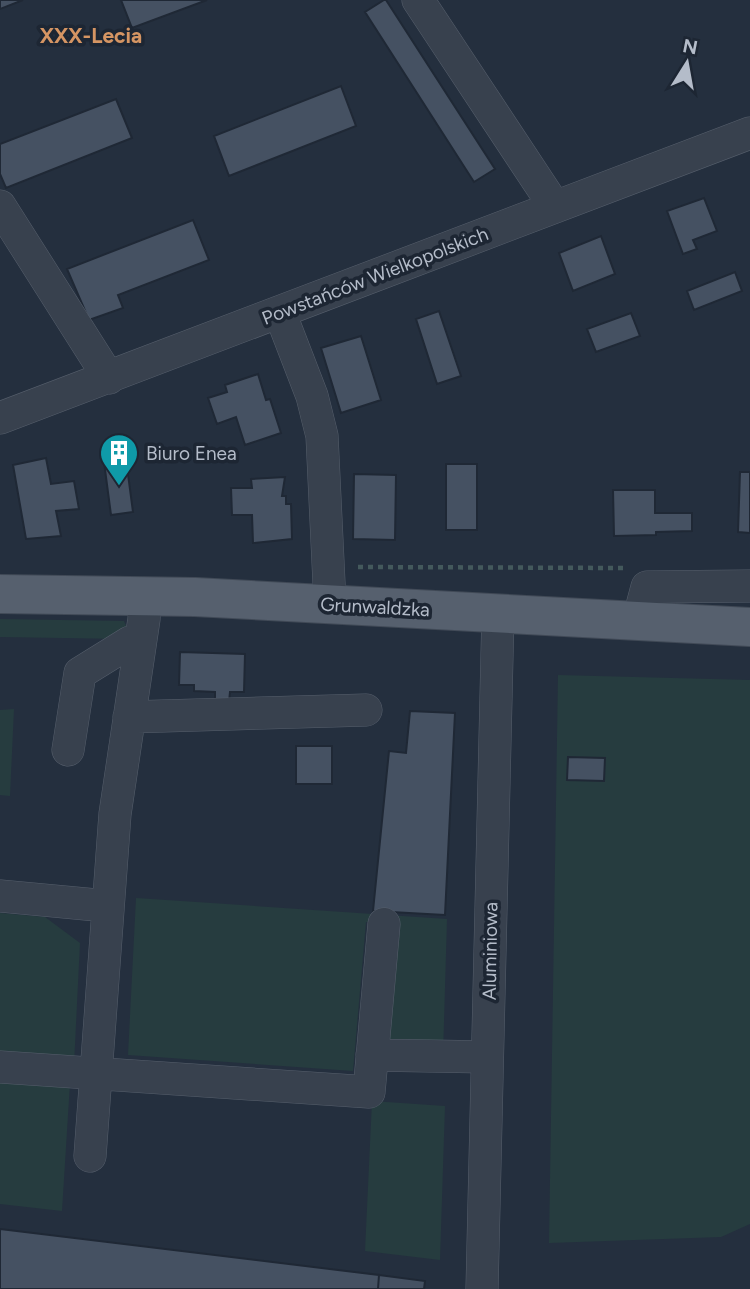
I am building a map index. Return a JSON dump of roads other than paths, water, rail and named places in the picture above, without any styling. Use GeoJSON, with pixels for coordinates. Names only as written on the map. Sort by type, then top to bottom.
{"type":"FeatureCollection","features":[{"type":"Feature","properties":{"kind":"main road","name":"Grunwaldzka"},"geometry":{"type":"LineString","coordinates":[[0,594],[145,596],[330,604],[750,627]]}},
{"type":"Feature","properties":{"kind":"street"},"geometry":{"type":"LineString","coordinates":[[418,0],[555,207]]}},
{"type":"Feature","properties":{"kind":"street","name":"Powstańców Wielkopolskich"},"geometry":{"type":"LineString","coordinates":[[0,418],[750,132]]}},
{"type":"Feature","properties":{"kind":"street"},"geometry":{"type":"LineString","coordinates":[[0,206],[109,378]]}},
{"type":"Feature","properties":{"kind":"street"},"geometry":{"type":"LineString","coordinates":[[280,313],[312,396],[321,436],[330,604]]}},
{"type":"Feature","properties":{"kind":"street"},"geometry":{"type":"LineString","coordinates":[[638,621],[647,587],[750,586]]}},
{"type":"Feature","properties":{"kind":"street"},"geometry":{"type":"LineString","coordinates":[[90,1156],[115,814],[145,596]]}},
{"type":"Feature","properties":{"kind":"street","name":"Aluminiowa"},"geometry":{"type":"LineString","coordinates":[[482,1289],[498,613]]}},
{"type":"Feature","properties":{"kind":"street"},"geometry":{"type":"LineString","coordinates":[[68,750],[80,673],[130,642],[140,644]]}},
{"type":"Feature","properties":{"kind":"street"},"geometry":{"type":"LineString","coordinates":[[129,717],[366,710]]}},
{"type":"Feature","properties":{"kind":"street"},"geometry":{"type":"LineString","coordinates":[[0,896],[107,906]]}},
{"type":"Feature","properties":{"kind":"street"},"geometry":{"type":"LineString","coordinates":[[0,1067],[369,1092],[384,924]]}},
{"type":"Feature","properties":{"kind":"street"},"geometry":{"type":"LineString","coordinates":[[372,1055],[487,1057]]}},
{"type":"Feature","properties":{"kind":"place","name":"Biuro Enea"},"geometry":{"type":"Point","coordinates":[119,487]}},
{"type":"Feature","properties":{"kind":"district","name":"XXX-Lecia"},"geometry":{"type":"Point","coordinates":[91,35]}}]}
